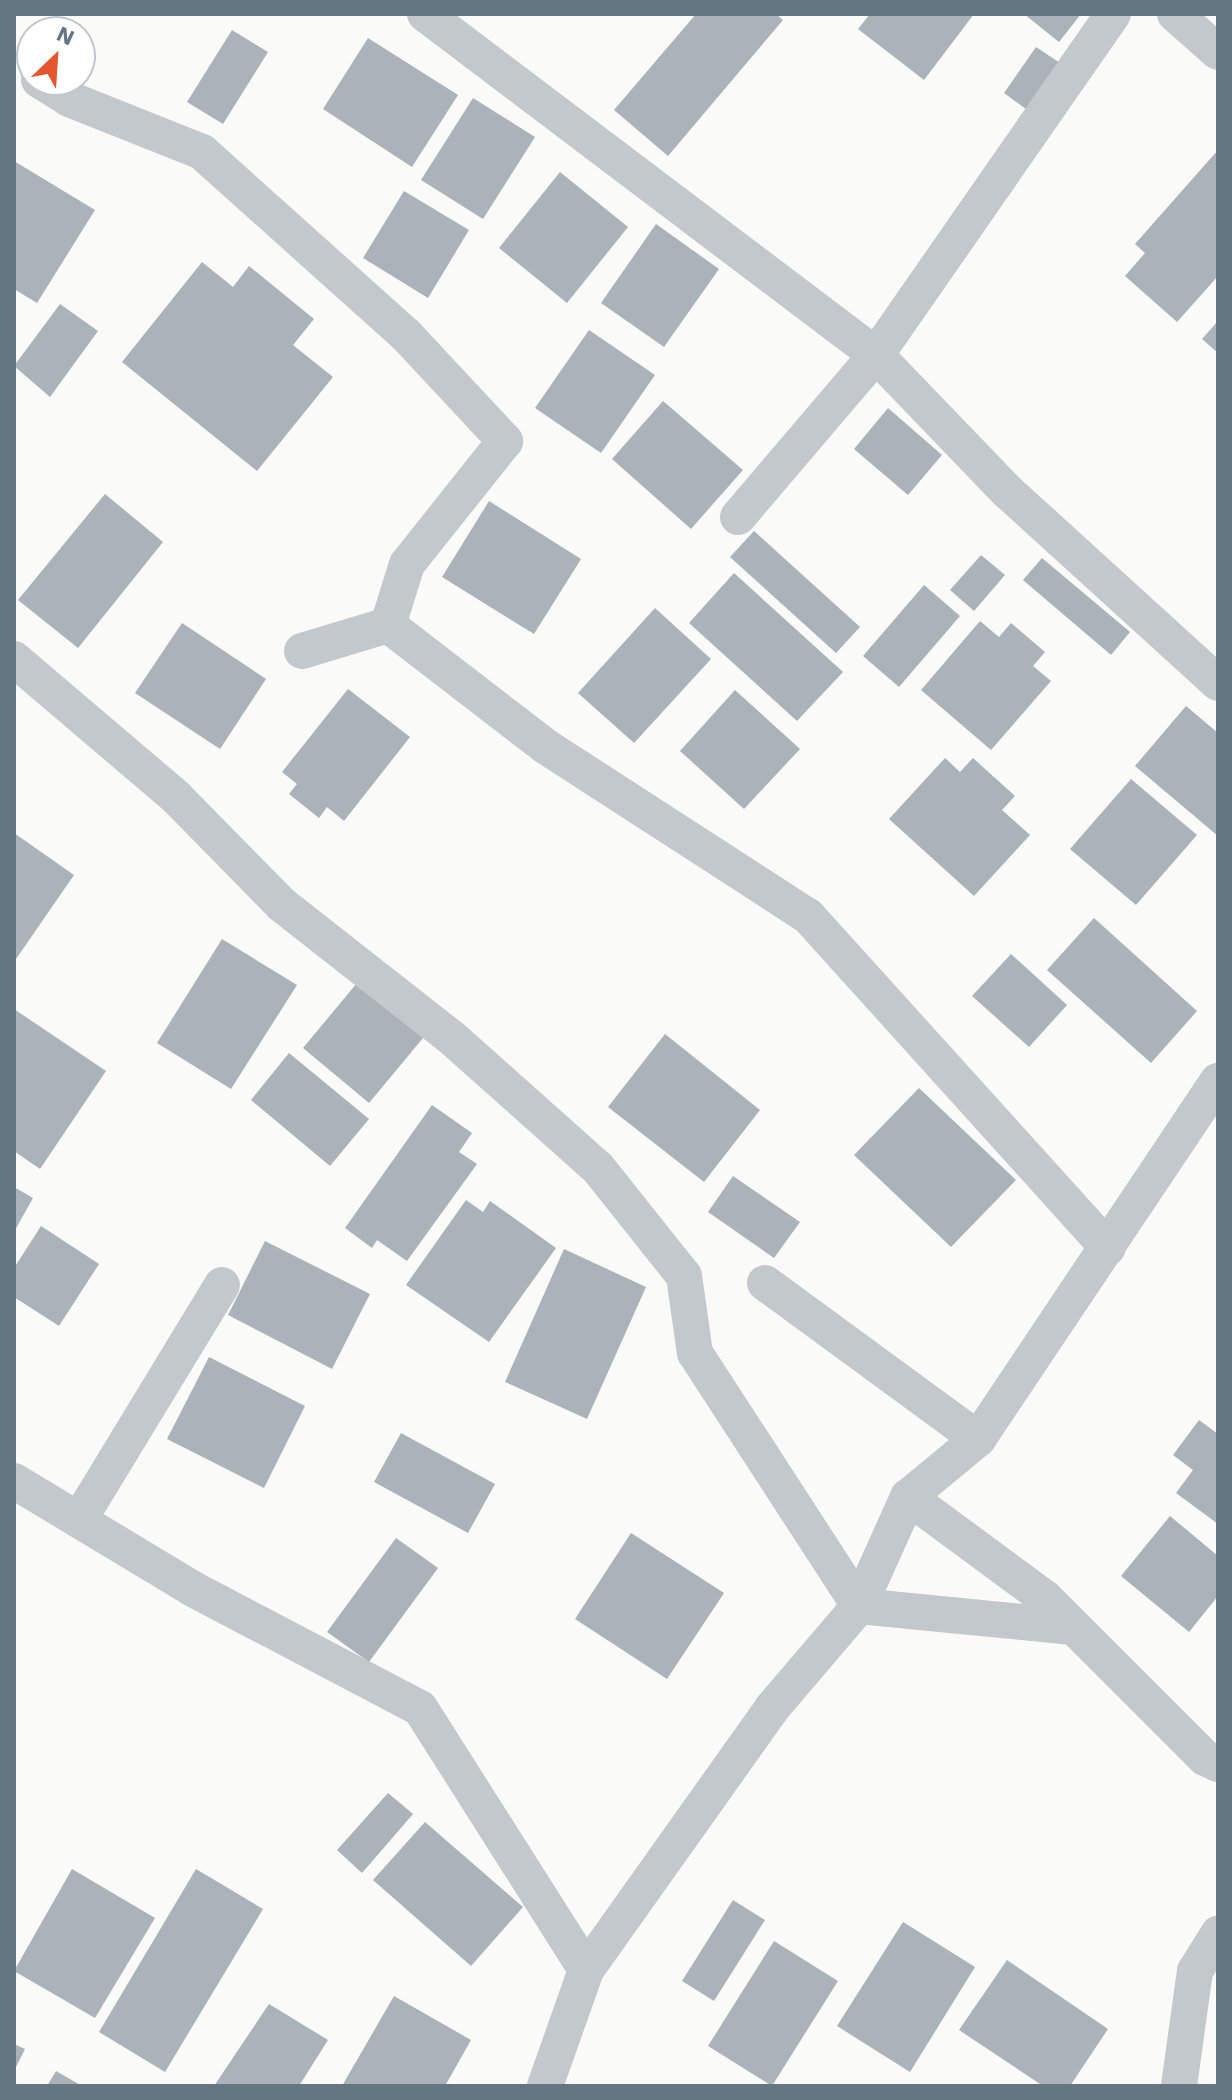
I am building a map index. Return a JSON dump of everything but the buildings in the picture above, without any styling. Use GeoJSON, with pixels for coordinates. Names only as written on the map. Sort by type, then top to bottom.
{"type":"FeatureCollection","features":[{"type":"Feature","properties":{"kind":"street"},"geometry":{"type":"LineString","coordinates":[[425,14],[876,355],[1007,491],[1218,683]]}},
{"type":"Feature","properties":{"kind":"street"},"geometry":{"type":"LineString","coordinates":[[738,517],[876,355],[1113,14]]}},
{"type":"Feature","properties":{"kind":"street"},"geometry":{"type":"LineString","coordinates":[[1175,14],[1218,52]]}},
{"type":"Feature","properties":{"kind":"street"},"geometry":{"type":"LineString","coordinates":[[64,96],[202,152],[407,336],[505,441],[407,564],[388,625]]}},
{"type":"Feature","properties":{"kind":"street"},"geometry":{"type":"LineString","coordinates":[[302,651],[388,625]]}},
{"type":"Feature","properties":{"kind":"street"},"geometry":{"type":"LineString","coordinates":[[388,625],[545,746],[808,916],[1108,1248]]}},
{"type":"Feature","properties":{"kind":"street"},"geometry":{"type":"LineString","coordinates":[[14,659],[176,797],[281,904],[452,1038],[598,1168],[684,1276],[695,1353],[859,1606]]}},
{"type":"Feature","properties":{"kind":"street"},"geometry":{"type":"LineString","coordinates":[[545,2086],[586,1970],[772,1708],[859,1606],[908,1497],[978,1439],[1218,1081]]}},
{"type":"Feature","properties":{"kind":"street"},"geometry":{"type":"LineString","coordinates":[[765,1283],[978,1439]]}},
{"type":"Feature","properties":{"kind":"street"},"geometry":{"type":"LineString","coordinates":[[79,1520],[222,1285]]}},
{"type":"Feature","properties":{"kind":"street"},"geometry":{"type":"LineString","coordinates":[[14,1481],[193,1589],[420,1708],[586,1970]]}},
{"type":"Feature","properties":{"kind":"street"},"geometry":{"type":"LineString","coordinates":[[908,1497],[1045,1598],[1205,1758],[1218,1764]]}},
{"type":"Feature","properties":{"kind":"street"},"geometry":{"type":"LineString","coordinates":[[859,1606],[1073,1627]]}},
{"type":"Feature","properties":{"kind":"street"},"geometry":{"type":"LineString","coordinates":[[1179,2086],[1195,1971],[1218,1934]]}}]}
